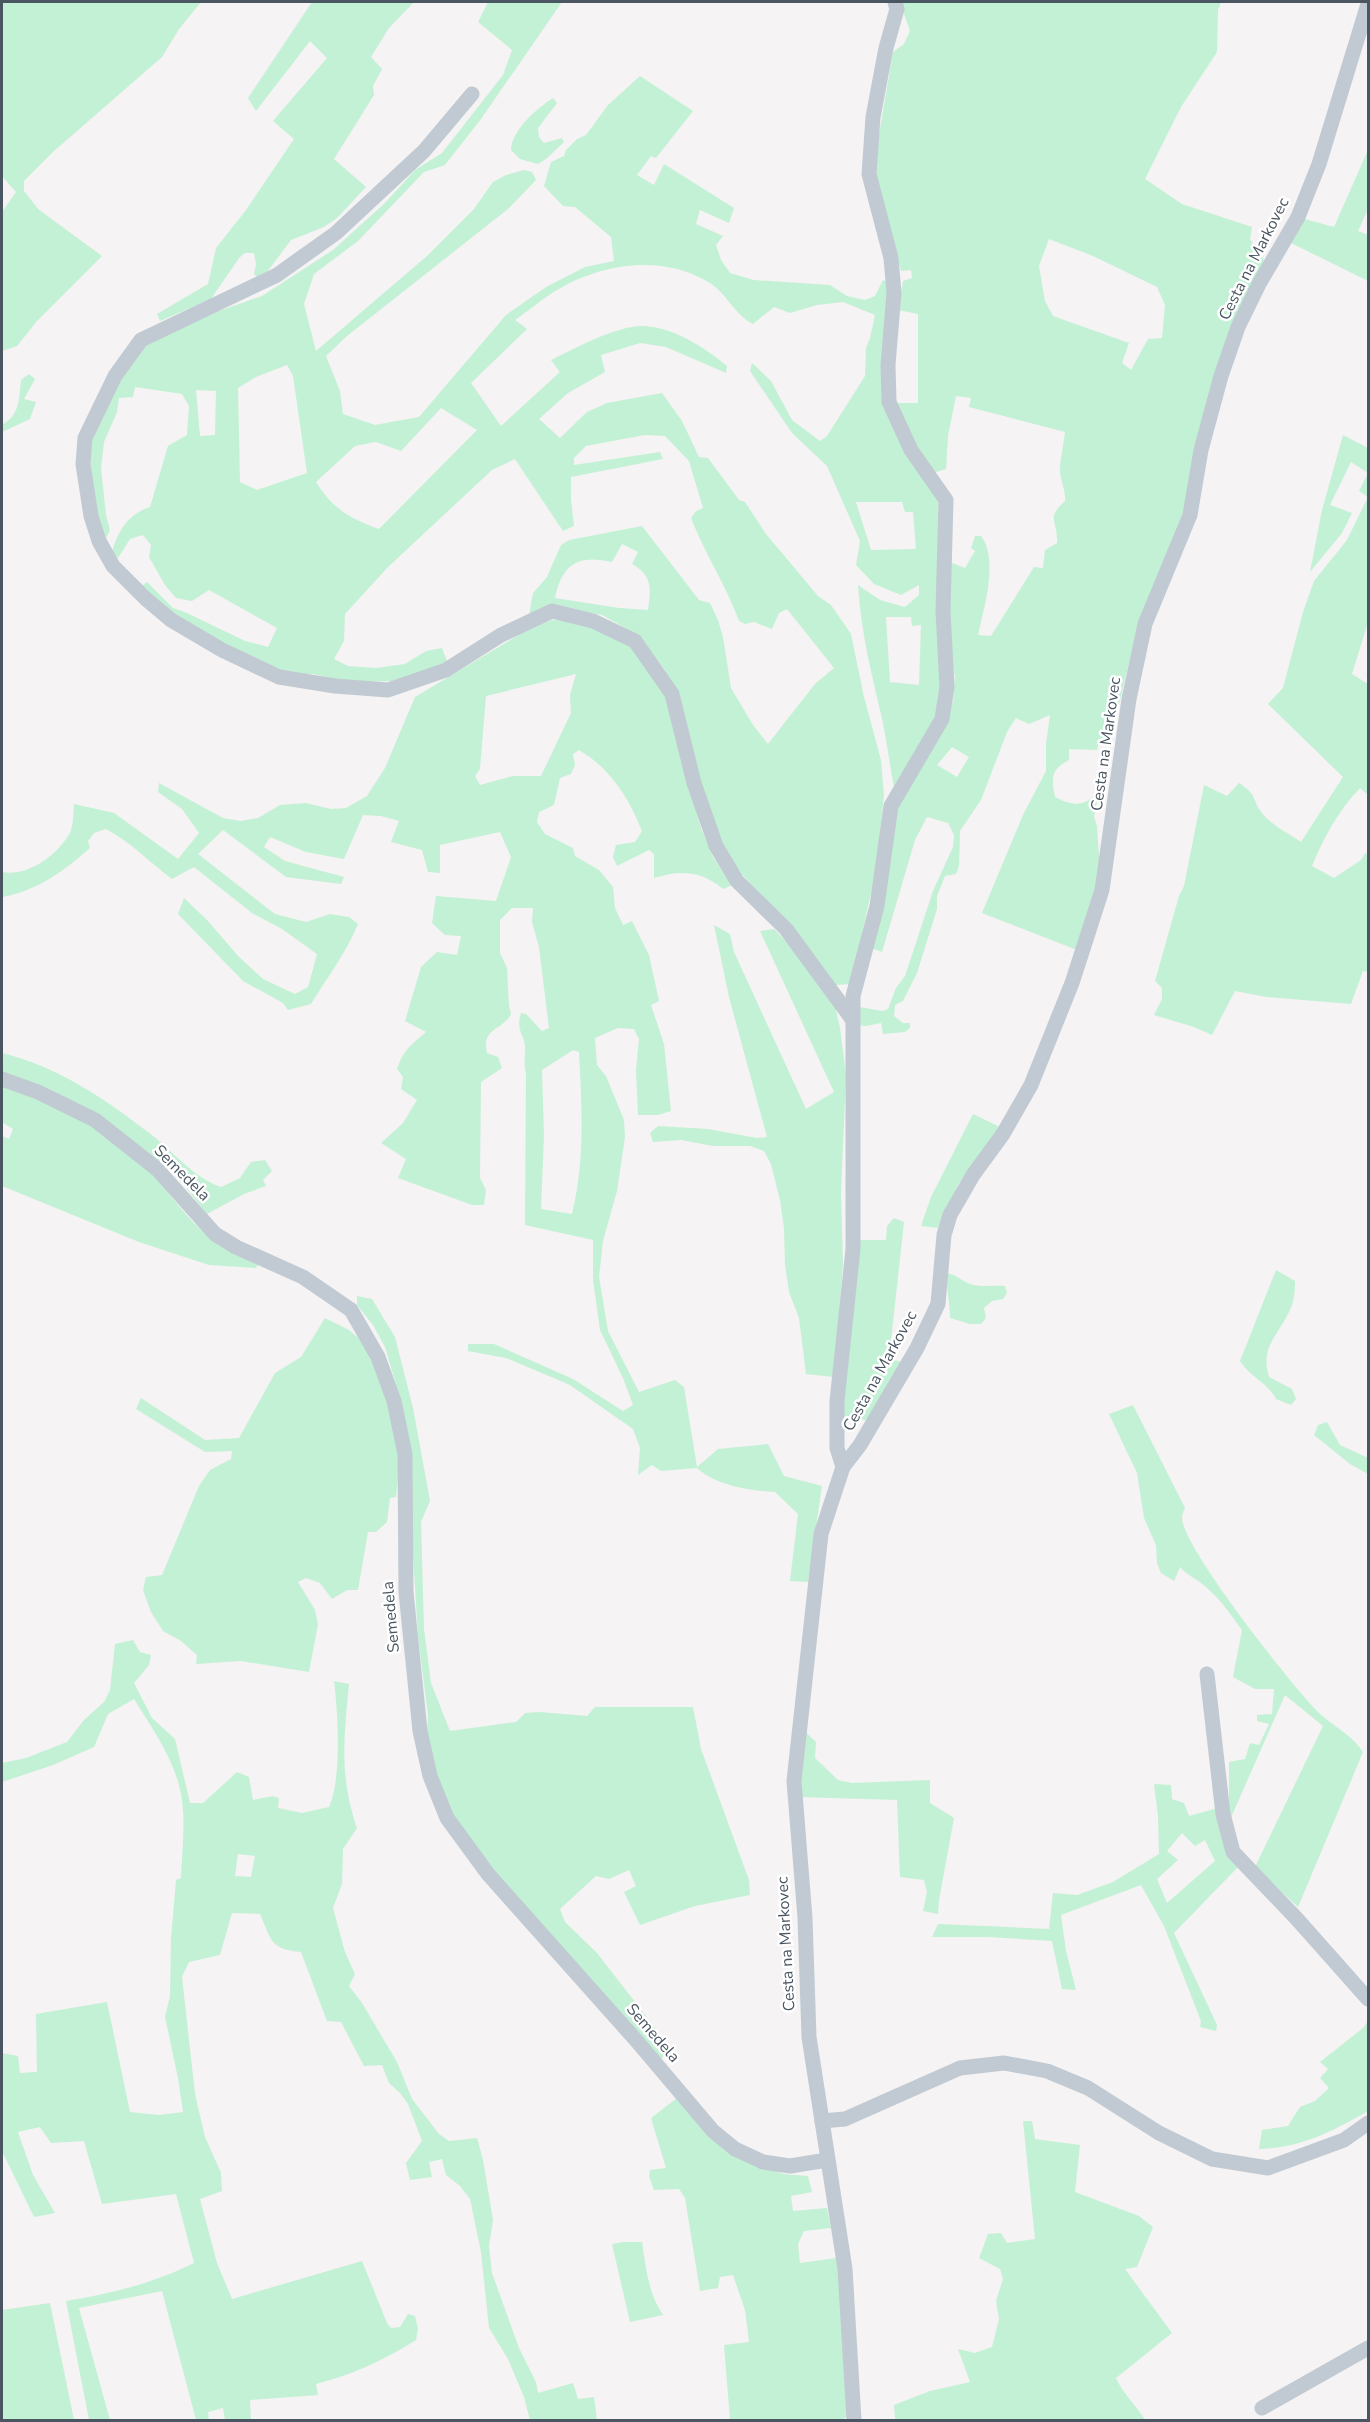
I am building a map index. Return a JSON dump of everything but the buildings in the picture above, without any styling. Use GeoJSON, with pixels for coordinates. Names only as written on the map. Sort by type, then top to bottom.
{"type":"FeatureCollection","features":[{"type":"Feature","properties":{"kind":"street","name":"Cesta na Markovec"},"geometry":{"type":"LineString","coordinates":[[843,1467],[837,1448],[837,1401],[853,1249],[853,996],[877,906],[891,806],[942,719],[947,687],[943,611],[946,500],[911,450],[889,402],[888,365],[894,292],[891,258],[869,174],[873,117],[886,48],[897,9],[895,2]]}},
{"type":"Feature","properties":{"kind":"street","name":"Cesta na Markovec"},"geometry":{"type":"LineString","coordinates":[[854,2421],[845,2269],[809,2037],[805,1918],[794,1781],[821,1534],[843,1467],[860,1445],[917,1348],[938,1304],[944,1235],[950,1215],[973,1175],[1003,1134],[1031,1085],[1072,983],[1102,890],[1129,699],[1145,624],[1190,514],[1202,450],[1221,376],[1238,327],[1298,217],[1319,164],[1368,8]]}},
{"type":"Feature","properties":{"kind":"street"},"geometry":{"type":"LineString","coordinates":[[472,94],[424,151],[336,233],[277,275],[141,340],[115,376],[85,438],[83,464],[91,516],[99,541],[113,566],[171,621],[222,650],[279,677],[335,686],[388,690],[446,670],[501,635],[552,611],[593,621],[634,641],[672,694],[694,783],[716,846],[737,880],[786,929],[852,1019]]}},
{"type":"Feature","properties":{"kind":"street","name":"Semedela"},"geometry":{"type":"LineString","coordinates":[[2,1079],[38,1092],[95,1120],[157,1169],[215,1234],[303,1277],[351,1310],[382,1368],[394,1401],[403,1443],[406,1592],[420,1731],[430,1776],[447,1818],[488,1874],[635,2039],[713,2131],[735,2149],[763,2162],[790,2166],[827,2160]]}},
{"type":"Feature","properties":{"kind":"street"},"geometry":{"type":"LineString","coordinates":[[1207,1674],[1223,1814],[1233,1852],[1297,1919],[1368,1999]]}},
{"type":"Feature","properties":{"kind":"street"},"geometry":{"type":"LineString","coordinates":[[822,2121],[845,2119],[960,2068],[1004,2063],[1047,2071],[1088,2088],[1159,2133],[1212,2159],[1234,2163],[1268,2168],[1344,2140],[1368,2123]]}},
{"type":"Feature","properties":{"kind":"street"},"geometry":{"type":"LineString","coordinates":[[1262,2408],[1368,2348]]}},
{"type":"Feature","properties":{"kind":"green space"},"geometry":{"type":"Polygon","coordinates":[[[2,2],[201,2],[179,29],[162,57],[54,151],[24,181],[24,191],[38,209],[102,256],[37,321],[17,346],[2,351],[2,212],[16,192],[2,176],[2,2]]]}},
{"type":"Feature","properties":{"kind":"green space"},"geometry":{"type":"Polygon","coordinates":[[[312,2],[414,2],[389,28],[371,57],[382,69],[373,86],[374,95],[334,159],[366,187],[337,218],[324,227],[291,240],[267,272],[258,278],[254,274],[256,264],[254,253],[245,253],[239,258],[211,299],[160,321],[157,314],[208,284],[216,248],[246,210],[294,139],[273,121],[327,58],[310,41],[256,111],[248,98],[312,2]]]}},
{"type":"Feature","properties":{"kind":"green space"},"geometry":{"type":"Polygon","coordinates":[[[488,2],[562,2],[481,119],[445,165],[424,172],[358,241],[314,274],[304,304],[316,351],[427,256],[474,209],[493,182],[506,175],[524,170],[532,172],[536,180],[508,209],[347,336],[326,356],[340,391],[343,414],[375,425],[419,417],[506,315],[546,287],[585,267],[614,261],[611,237],[575,207],[563,206],[544,186],[551,162],[564,156],[566,150],[577,139],[586,135],[608,105],[640,76],[693,111],[656,158],[651,156],[637,175],[654,185],[664,164],[734,208],[729,223],[700,210],[696,224],[723,236],[716,245],[721,260],[730,273],[754,280],[830,285],[847,296],[865,300],[875,296],[883,280],[889,283],[884,405],[938,501],[941,707],[894,787],[864,637],[858,585],[880,600],[905,607],[919,595],[919,585],[901,595],[874,584],[856,565],[860,541],[827,466],[792,433],[750,371],[752,363],[771,381],[792,420],[820,441],[827,436],[865,376],[866,348],[875,315],[843,302],[817,305],[790,313],[774,307],[753,324],[710,283],[672,268],[631,265],[610,269],[570,283],[515,320],[527,329],[471,383],[501,426],[560,372],[551,360],[608,334],[643,326],[666,330],[688,339],[727,366],[726,373],[666,347],[640,343],[601,355],[605,372],[568,393],[539,419],[560,438],[587,412],[607,403],[662,393],[682,421],[699,457],[708,458],[739,500],[745,502],[766,534],[818,596],[831,605],[851,634],[864,697],[881,760],[884,796],[876,870],[851,984],[836,985],[741,873],[722,845],[701,789],[678,699],[664,669],[638,635],[602,615],[575,610],[529,615],[533,593],[547,577],[561,545],[569,540],[642,526],[699,600],[710,603],[723,637],[731,688],[753,725],[768,744],[815,684],[834,668],[787,609],[779,613],[772,629],[754,622],[745,624],[739,621],[691,518],[696,511],[703,508],[689,461],[665,436],[645,435],[586,446],[574,458],[574,465],[660,452],[663,459],[571,477],[574,526],[563,531],[515,459],[492,470],[388,567],[345,614],[344,641],[334,659],[348,666],[376,668],[405,664],[426,651],[442,648],[447,661],[416,677],[392,681],[347,682],[314,674],[284,674],[200,632],[139,588],[147,582],[173,608],[245,641],[268,647],[277,628],[209,590],[192,601],[176,598],[165,585],[149,557],[151,545],[143,535],[130,539],[118,558],[112,552],[125,524],[136,514],[150,507],[168,446],[187,435],[189,406],[182,394],[135,387],[133,397],[119,398],[117,412],[104,442],[101,468],[106,515],[110,530],[104,543],[102,540],[88,455],[94,422],[146,340],[173,327],[262,296],[333,250],[385,203],[415,170],[442,153],[503,75],[512,50],[478,22],[488,2]],[[287,365],[256,377],[238,388],[240,482],[257,490],[307,473],[293,376],[287,365]],[[196,390],[200,436],[215,435],[216,391],[196,390]],[[441,408],[401,451],[376,442],[355,446],[316,482],[335,506],[343,512],[379,529],[477,430],[441,408]],[[856,502],[871,550],[916,549],[913,512],[905,512],[902,502],[856,502]],[[622,544],[612,562],[590,559],[573,564],[562,577],[555,598],[648,610],[650,596],[647,578],[632,564],[638,552],[622,544]],[[886,617],[890,682],[919,685],[921,625],[912,626],[911,617],[886,617]]]}},
{"type":"Feature","properties":{"kind":"green space"},"geometry":{"type":"Polygon","coordinates":[[[900,2],[1221,2],[1218,10],[1217,52],[1181,107],[1145,179],[1182,204],[1252,227],[1250,239],[1266,263],[1186,505],[1138,625],[1112,742],[1099,741],[1097,750],[1069,749],[1069,760],[1059,767],[1054,775],[1055,797],[1059,799],[1077,804],[1098,796],[1094,817],[1097,826],[1100,871],[1077,950],[982,913],[1023,815],[1046,771],[1046,744],[1050,715],[1029,724],[1016,718],[1007,732],[981,800],[960,831],[959,866],[956,874],[945,876],[937,896],[937,909],[917,973],[903,1001],[895,1005],[894,1016],[903,1023],[910,1023],[910,1028],[905,1032],[883,1034],[881,1023],[866,1026],[855,1025],[859,1007],[883,1011],[888,1009],[896,988],[905,976],[933,891],[953,847],[954,835],[948,823],[927,817],[915,840],[882,952],[871,948],[897,804],[947,722],[953,700],[955,676],[949,658],[947,561],[965,568],[975,551],[971,548],[975,536],[981,536],[986,546],[990,570],[978,635],[991,636],[1034,567],[1043,568],[1045,550],[1057,543],[1054,516],[1065,501],[1060,469],[1065,432],[969,407],[971,398],[956,396],[948,436],[946,469],[933,473],[901,425],[893,403],[918,403],[918,314],[898,310],[903,281],[912,278],[911,270],[901,271],[874,175],[893,52],[904,44],[910,31],[900,2]],[[1049,239],[1039,266],[1045,301],[1053,316],[1129,343],[1122,363],[1131,370],[1148,339],[1162,338],[1165,305],[1157,287],[1093,256],[1049,239]],[[952,747],[937,765],[957,777],[969,757],[952,747]]]}},
{"type":"Feature","properties":{"kind":"green space"},"geometry":{"type":"Polygon","coordinates":[[[553,98],[557,103],[538,128],[539,137],[544,143],[562,138],[564,142],[538,164],[520,159],[511,150],[512,142],[520,128],[533,114],[553,98]]]}},
{"type":"Feature","properties":{"kind":"green space"},"geometry":{"type":"Polygon","coordinates":[[[1368,150],[1368,209],[1358,231],[1368,235],[1368,281],[1289,242],[1301,218],[1334,227],[1368,150]]]}},
{"type":"Feature","properties":{"kind":"green space"},"geometry":{"type":"Polygon","coordinates":[[[29,374],[35,379],[24,399],[36,402],[30,419],[2,432],[2,425],[8,421],[18,406],[21,380],[29,374]]]}},
{"type":"Feature","properties":{"kind":"green space"},"geometry":{"type":"Polygon","coordinates":[[[1343,435],[1368,448],[1368,473],[1351,462],[1330,505],[1352,513],[1342,533],[1310,572],[1322,510],[1343,435]]]}},
{"type":"Feature","properties":{"kind":"green space"},"geometry":{"type":"Polygon","coordinates":[[[1368,473],[1368,497],[1359,491],[1368,473]]]}},
{"type":"Feature","properties":{"kind":"green space"},"geometry":{"type":"Polygon","coordinates":[[[1368,497],[1368,622],[1352,674],[1368,684],[1368,795],[1360,788],[1345,806],[1312,866],[1334,878],[1361,860],[1365,853],[1368,855],[1368,972],[1363,971],[1351,1004],[1266,997],[1235,991],[1212,1035],[1154,1015],[1162,999],[1162,988],[1155,981],[1179,896],[1184,886],[1204,785],[1227,796],[1239,783],[1252,795],[1266,817],[1301,842],[1343,777],[1268,704],[1283,688],[1303,612],[1314,581],[1347,540],[1368,497]]]}},
{"type":"Feature","properties":{"kind":"green space"},"geometry":{"type":"Polygon","coordinates":[[[552,620],[580,621],[626,641],[659,679],[671,710],[681,761],[702,831],[713,857],[732,885],[723,889],[707,878],[690,873],[654,878],[654,854],[649,850],[617,866],[613,857],[616,845],[635,842],[642,831],[617,785],[600,766],[579,750],[573,754],[575,765],[571,774],[560,778],[554,805],[539,812],[537,822],[545,834],[573,848],[575,856],[599,870],[613,887],[615,908],[623,925],[632,921],[649,955],[659,1001],[651,1005],[664,1044],[671,1111],[658,1115],[638,1115],[636,1070],[639,1039],[634,1029],[618,1028],[595,1038],[597,1065],[606,1076],[624,1120],[625,1137],[617,1191],[603,1241],[599,1277],[608,1331],[639,1392],[675,1380],[684,1387],[697,1467],[718,1449],[768,1444],[784,1476],[822,1486],[808,1582],[790,1581],[798,1514],[775,1492],[723,1483],[697,1468],[661,1471],[652,1465],[638,1475],[640,1448],[633,1429],[570,1385],[506,1358],[468,1351],[468,1344],[494,1344],[573,1379],[623,1411],[633,1405],[600,1330],[593,1280],[593,1240],[525,1225],[526,1074],[525,1045],[519,1025],[521,1013],[526,1014],[542,1031],[549,1028],[539,947],[532,922],[533,908],[512,908],[500,920],[500,953],[507,968],[511,1014],[490,1033],[486,1045],[487,1053],[498,1057],[502,1068],[481,1082],[480,1178],[486,1190],[484,1205],[472,1205],[398,1178],[406,1159],[381,1143],[403,1123],[417,1100],[401,1089],[403,1077],[397,1069],[408,1048],[426,1032],[405,1021],[421,967],[437,952],[457,955],[461,936],[445,935],[432,923],[436,896],[496,901],[511,857],[500,832],[440,845],[440,873],[428,872],[422,850],[391,842],[399,821],[381,816],[363,815],[344,859],[306,852],[270,837],[264,847],[285,861],[344,877],[341,884],[286,877],[223,830],[198,854],[275,914],[306,922],[330,914],[349,917],[358,924],[342,955],[311,1004],[288,1010],[283,1003],[243,981],[178,914],[184,898],[208,921],[238,956],[263,979],[295,994],[308,987],[317,954],[282,929],[252,913],[194,867],[172,879],[132,846],[106,829],[94,833],[88,841],[90,848],[60,872],[27,890],[2,897],[2,872],[11,873],[30,868],[56,851],[70,833],[74,804],[114,813],[178,859],[199,833],[182,809],[158,792],[159,783],[223,818],[241,821],[258,818],[280,805],[306,803],[331,809],[346,808],[367,796],[385,768],[415,697],[532,627],[552,620]],[[576,674],[486,696],[480,769],[475,776],[480,785],[513,776],[541,776],[571,713],[570,695],[576,674]],[[573,1050],[542,1070],[544,1136],[541,1209],[572,1214],[579,1174],[582,1134],[579,1052],[573,1050]]]}},
{"type":"Feature","properties":{"kind":"green space"},"geometry":{"type":"Polygon","coordinates":[[[714,925],[730,934],[734,952],[806,1109],[834,1092],[760,931],[774,929],[788,943],[822,987],[836,1010],[846,1075],[841,1192],[843,1264],[834,1377],[806,1374],[799,1318],[789,1292],[780,1200],[771,1164],[764,1151],[750,1146],[713,1146],[681,1140],[653,1142],[650,1133],[658,1126],[708,1129],[757,1138],[767,1137],[729,997],[714,925]]]}},
{"type":"Feature","properties":{"kind":"green space"},"geometry":{"type":"Polygon","coordinates":[[[2,1053],[41,1066],[97,1095],[148,1132],[191,1170],[211,1183],[221,1187],[240,1178],[251,1162],[265,1160],[272,1171],[263,1180],[266,1186],[244,1194],[207,1214],[164,1165],[132,1142],[2,1072],[2,1053]]]}},
{"type":"Feature","properties":{"kind":"green space"},"geometry":{"type":"Polygon","coordinates":[[[2,1085],[58,1108],[111,1138],[142,1163],[200,1229],[216,1241],[261,1260],[256,1268],[209,1265],[139,1242],[2,1186],[2,1136],[9,1139],[13,1129],[2,1122],[2,1085]]]}},
{"type":"Feature","properties":{"kind":"green space"},"geometry":{"type":"Polygon","coordinates":[[[973,1114],[1000,1127],[958,1185],[938,1228],[921,1226],[931,1197],[973,1114]]]}},
{"type":"Feature","properties":{"kind":"green space"},"geometry":{"type":"Polygon","coordinates":[[[894,1218],[904,1222],[889,1359],[903,1362],[868,1421],[842,1415],[855,1240],[886,1240],[887,1226],[894,1218]]]}},
{"type":"Feature","properties":{"kind":"green space"},"geometry":{"type":"Polygon","coordinates":[[[1276,1270],[1295,1281],[1294,1294],[1290,1310],[1268,1351],[1267,1367],[1269,1377],[1292,1389],[1296,1399],[1291,1405],[1276,1399],[1240,1361],[1276,1270]]]}},
{"type":"Feature","properties":{"kind":"green space"},"geometry":{"type":"Polygon","coordinates":[[[947,1273],[974,1285],[1005,1286],[1007,1293],[1003,1299],[992,1301],[984,1308],[986,1318],[981,1324],[970,1324],[950,1318],[947,1273]]]}},
{"type":"Feature","properties":{"kind":"green space"},"geometry":{"type":"Polygon","coordinates":[[[357,1296],[372,1299],[395,1337],[413,1408],[430,1501],[421,1522],[424,1629],[431,1683],[450,1731],[516,1722],[525,1713],[587,1716],[595,1707],[693,1707],[701,1749],[749,1880],[750,1895],[695,1906],[640,1925],[624,1892],[636,1886],[629,1870],[609,1879],[596,1876],[560,1909],[565,1922],[597,1953],[670,2047],[661,2060],[491,1870],[446,1804],[427,1734],[428,1716],[418,1636],[411,1521],[395,1381],[385,1347],[373,1325],[357,1305],[357,1296]]]}},
{"type":"Feature","properties":{"kind":"green space"},"geometry":{"type":"Polygon","coordinates":[[[325,1318],[349,1330],[363,1342],[381,1377],[400,1457],[396,1497],[390,1498],[387,1522],[376,1532],[368,1532],[358,1590],[347,1590],[332,1599],[320,1583],[306,1578],[298,1582],[315,1610],[318,1624],[309,1672],[241,1661],[196,1664],[197,1655],[181,1641],[163,1631],[151,1612],[143,1590],[146,1577],[162,1575],[199,1486],[210,1470],[231,1459],[232,1451],[205,1452],[136,1409],[141,1398],[205,1440],[239,1438],[275,1373],[301,1357],[325,1318]]]}},
{"type":"Feature","properties":{"kind":"green space"},"geometry":{"type":"Polygon","coordinates":[[[1133,1405],[1185,1508],[1182,1517],[1186,1533],[1217,1584],[1302,1695],[1353,1740],[1363,1752],[1298,1907],[1255,1867],[1323,1726],[1285,1695],[1229,1822],[1229,1762],[1245,1759],[1250,1743],[1259,1745],[1269,1724],[1257,1721],[1257,1715],[1272,1714],[1274,1689],[1255,1689],[1233,1677],[1242,1630],[1217,1598],[1180,1567],[1174,1581],[1161,1573],[1157,1563],[1156,1545],[1144,1518],[1137,1473],[1109,1414],[1133,1405]]]}},
{"type":"Feature","properties":{"kind":"green space"},"geometry":{"type":"Polygon","coordinates":[[[1327,1422],[1340,1445],[1368,1458],[1368,1474],[1350,1464],[1314,1435],[1318,1425],[1327,1422]]]}},
{"type":"Feature","properties":{"kind":"green space"},"geometry":{"type":"Polygon","coordinates":[[[133,1640],[140,1652],[151,1655],[149,1665],[134,1683],[152,1718],[175,1739],[190,1803],[203,1803],[237,1772],[249,1777],[253,1800],[273,1796],[279,1798],[278,1808],[302,1813],[329,1807],[336,1780],[337,1763],[338,1727],[334,1681],[349,1684],[345,1774],[357,1828],[343,1849],[342,1884],[333,1908],[345,1952],[355,1974],[349,1986],[362,2003],[397,2062],[412,2099],[439,2134],[449,2141],[477,2138],[493,2220],[489,2246],[492,2273],[519,2348],[536,2382],[538,2393],[573,2383],[578,2399],[594,2397],[597,2420],[530,2420],[524,2397],[508,2359],[489,2328],[481,2252],[470,2199],[460,2186],[446,2175],[442,2159],[429,2162],[432,2177],[410,2180],[406,2163],[422,2141],[408,2104],[389,2083],[382,2065],[364,2066],[341,2022],[327,2021],[301,1952],[283,1949],[273,1942],[260,1914],[232,1913],[220,1955],[189,1962],[182,1977],[195,2094],[205,2137],[221,2173],[222,2191],[200,2199],[217,2263],[232,2299],[362,2261],[387,2323],[391,2328],[400,2327],[408,2314],[415,2316],[418,2328],[416,2340],[368,2366],[316,2384],[318,2395],[250,2400],[251,2420],[225,2420],[223,2408],[208,2412],[209,2420],[196,2420],[162,2291],[79,2308],[110,2420],[89,2420],[66,2301],[132,2287],[194,2263],[176,2194],[102,2204],[84,2141],[51,2143],[40,2127],[18,2132],[33,2175],[55,2213],[34,2217],[2,2151],[2,2053],[18,2056],[20,2073],[37,2072],[36,2014],[107,2002],[130,2112],[159,2115],[183,2112],[165,2017],[170,1996],[171,1939],[176,1880],[181,1878],[183,1808],[179,1785],[166,1752],[134,1699],[108,1714],[94,1747],[53,1765],[2,1782],[2,1763],[26,1758],[67,1742],[84,1720],[104,1702],[110,1690],[115,1644],[133,1640]],[[238,1854],[235,1876],[251,1877],[255,1856],[238,1854]]]}},
{"type":"Feature","properties":{"kind":"green space"},"geometry":{"type":"Polygon","coordinates":[[[799,1726],[816,1742],[815,1758],[838,1780],[852,1783],[930,1780],[930,1803],[954,1818],[938,1914],[923,1911],[927,1892],[924,1880],[900,1877],[897,1800],[799,1797],[799,1726]]]}},
{"type":"Feature","properties":{"kind":"green space"},"geometry":{"type":"Polygon","coordinates":[[[1154,1784],[1171,1785],[1172,1799],[1184,1803],[1189,1816],[1218,1808],[1224,1839],[1239,1866],[1174,1933],[1217,2025],[1216,2031],[1200,2027],[1201,2021],[1164,1926],[1141,1885],[1061,1915],[1066,1951],[1076,1990],[1062,1989],[1052,1941],[989,1937],[932,1937],[938,1924],[1049,1929],[1053,1893],[1077,1895],[1113,1882],[1159,1854],[1154,1784]],[[1182,1833],[1167,1851],[1178,1860],[1157,1879],[1167,1903],[1215,1861],[1205,1840],[1195,1846],[1182,1833]]]}},
{"type":"Feature","properties":{"kind":"green space"},"geometry":{"type":"Polygon","coordinates":[[[1368,2021],[1368,2111],[1329,2132],[1303,2142],[1259,2149],[1262,2130],[1288,2126],[1300,2107],[1315,2101],[1329,2088],[1320,2078],[1328,2069],[1320,2062],[1363,2028],[1368,2021]]]}},
{"type":"Feature","properties":{"kind":"green space"},"geometry":{"type":"Polygon","coordinates":[[[677,2098],[762,2166],[783,2174],[808,2176],[812,2192],[791,2196],[793,2211],[827,2208],[831,2228],[804,2231],[798,2244],[800,2263],[836,2258],[844,2298],[849,2415],[842,2420],[730,2420],[724,2345],[749,2342],[745,2310],[733,2275],[720,2277],[718,2288],[700,2291],[685,2198],[679,2189],[654,2190],[649,2176],[650,2170],[666,2168],[651,2118],[677,2098]]]}},
{"type":"Feature","properties":{"kind":"green space"},"geometry":{"type":"Polygon","coordinates":[[[1023,2121],[1032,2121],[1035,2139],[1080,2145],[1075,2192],[1139,2216],[1153,2227],[1137,2267],[1125,2269],[1172,2333],[1116,2378],[1145,2420],[895,2420],[894,2405],[930,2391],[970,2382],[958,2349],[975,2353],[992,2347],[999,2319],[996,2301],[1003,2279],[1000,2269],[979,2258],[988,2234],[1001,2233],[1007,2243],[1035,2239],[1023,2121]]]}},
{"type":"Feature","properties":{"kind":"green space"},"geometry":{"type":"Polygon","coordinates":[[[642,2242],[651,2289],[663,2315],[630,2322],[612,2244],[642,2242]]]}},
{"type":"Feature","properties":{"kind":"green space"},"geometry":{"type":"Polygon","coordinates":[[[50,2303],[74,2420],[2,2420],[2,2310],[50,2303]]]}}]}
